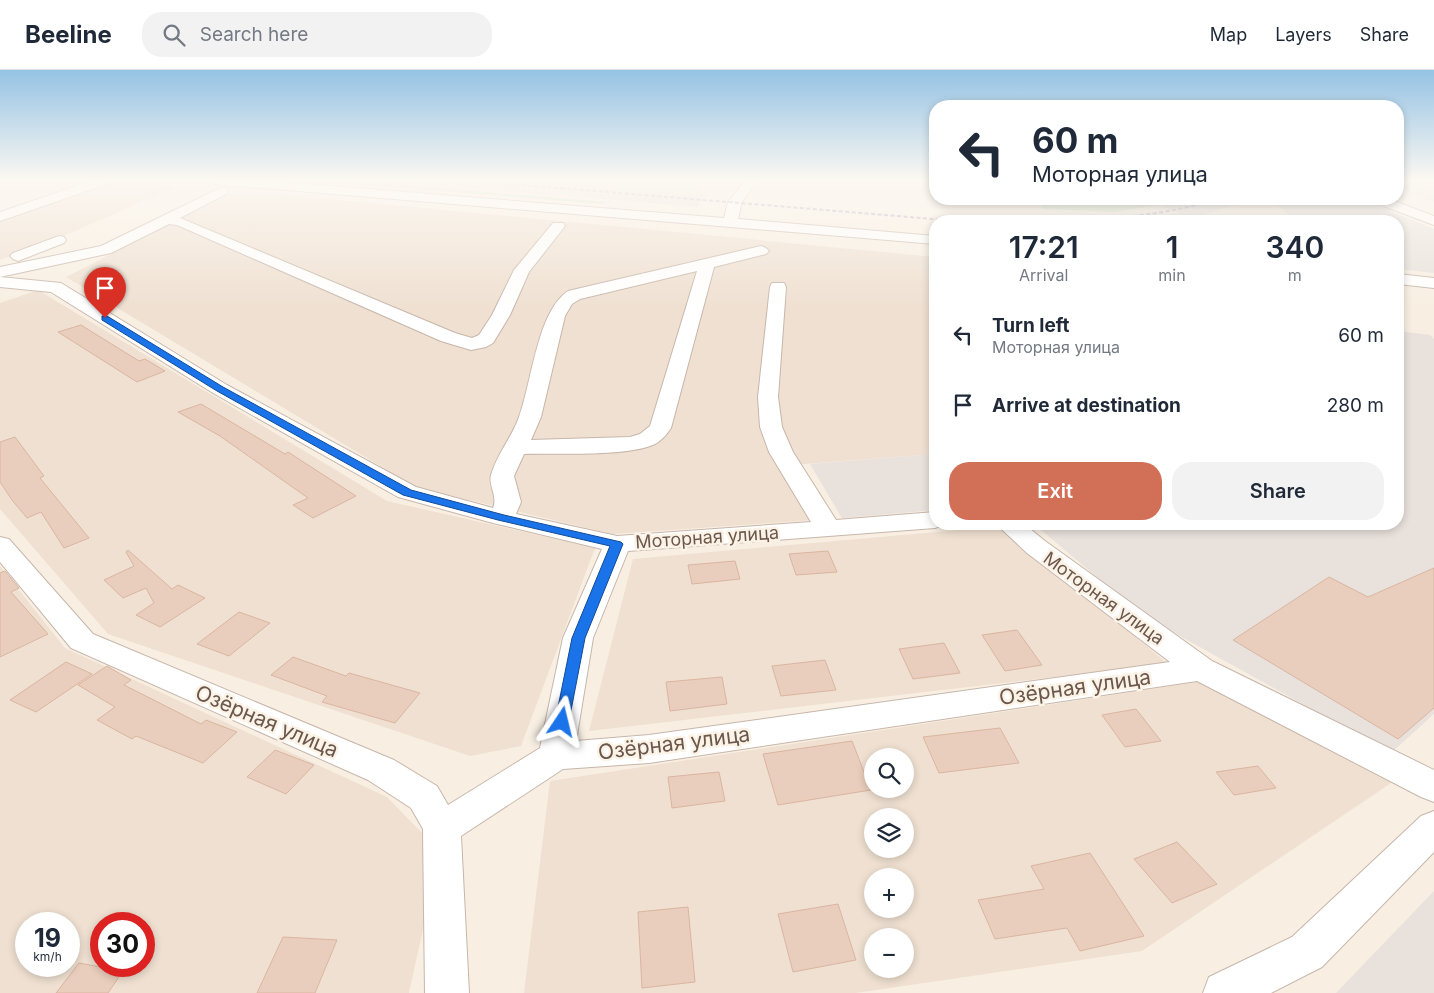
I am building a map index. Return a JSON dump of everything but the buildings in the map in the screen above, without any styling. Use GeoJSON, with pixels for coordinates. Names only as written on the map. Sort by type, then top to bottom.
{"type":"FeatureCollection","features":[{"type":"Feature","properties":{"kind":"street"},"geometry":{"type":"LineString","coordinates":[[0,272],[106,250],[158,223]]}},
{"type":"Feature","properties":{"kind":"street"},"geometry":{"type":"LineString","coordinates":[[183,223],[448,337],[471,344],[479,343],[486,339],[501,315],[522,270],[534,258],[558,226]]}},
{"type":"Feature","properties":{"kind":"street"},"geometry":{"type":"LineString","coordinates":[[742,223],[929,239]]}},
{"type":"Feature","properties":{"kind":"street"},"geometry":{"type":"LineString","coordinates":[[0,264],[59,240]]}},
{"type":"Feature","properties":{"kind":"street"},"geometry":{"type":"LineString","coordinates":[[502,518],[508,502],[502,476],[530,417],[556,316],[565,301],[574,295],[761,251]]}},
{"type":"Feature","properties":{"kind":"street"},"geometry":{"type":"LineString","coordinates":[[516,447],[631,444],[648,439],[660,428],[707,264]]}},
{"type":"Feature","properties":{"kind":"street"},"geometry":{"type":"LineString","coordinates":[[1404,280],[1434,282]]}},
{"type":"Feature","properties":{"kind":"street","name":"Моторная улица"},"geometry":{"type":"LineString","coordinates":[[0,282],[56,287],[220,389],[407,492],[502,518],[617,544],[929,520]]}},
{"type":"Feature","properties":{"kind":"street"},"geometry":{"type":"LineString","coordinates":[[778,287],[768,397],[771,428],[781,452],[828,528]]}},
{"type":"Feature","properties":{"kind":"street","name":"Моторная улица"},"geometry":{"type":"LineString","coordinates":[[1016,530],[1036,547],[1201,669]]}},
{"type":"Feature","properties":{"kind":"street"},"geometry":{"type":"LineString","coordinates":[[556,756],[578,638],[617,544]]}},
{"type":"Feature","properties":{"kind":"street","name":"Озёрная улица"},"geometry":{"type":"LineString","coordinates":[[0,545],[82,641],[381,770],[424,797],[442,828],[556,756],[649,749],[1201,669]]}},
{"type":"Feature","properties":{"kind":"street"},"geometry":{"type":"LineString","coordinates":[[1201,669],[1434,787]]}},
{"type":"Feature","properties":{"kind":"street"},"geometry":{"type":"LineString","coordinates":[[1225,993],[1307,952],[1434,827]]}},
{"type":"Feature","properties":{"kind":"street"},"geometry":{"type":"LineString","coordinates":[[442,828],[447,993]]}},
{"type":"Feature","properties":{"kind":"shaded area"},"geometry":{"type":"Polygon","coordinates":[[[0,223],[93,223],[61,237],[0,260],[0,223]]]}},
{"type":"Feature","properties":{"kind":"shaded area"},"geometry":{"type":"Polygon","coordinates":[[[172,223],[582,223],[929,256],[929,454],[778,466],[813,520],[612,534],[415,487],[66,277],[172,223]]]}},
{"type":"Feature","properties":{"kind":"shaded area"},"geometry":{"type":"Polygon","coordinates":[[[1404,223],[1420,223],[1434,229],[1434,273],[1404,270],[1404,223]]]}},
{"type":"Feature","properties":{"kind":"shaded area"},"geometry":{"type":"Polygon","coordinates":[[[38,290],[387,501],[595,548],[521,746],[470,756],[108,634],[0,509],[0,303],[38,290]]]}},
{"type":"Feature","properties":{"kind":"shaded area"},"geometry":{"type":"Polygon","coordinates":[[[1404,332],[1430,335],[1434,339],[1434,714],[1391,753],[1142,615],[1041,530],[1404,530],[1404,332]]]}},
{"type":"Feature","properties":{"kind":"shaded area"},"geometry":{"type":"Polygon","coordinates":[[[929,454],[929,511],[842,518],[810,464],[929,454]]]}},
{"type":"Feature","properties":{"kind":"shaded area"},"geometry":{"type":"Polygon","coordinates":[[[959,530],[1009,530],[1168,664],[589,731],[633,559],[959,530]]]}},
{"type":"Feature","properties":{"kind":"shaded area"},"geometry":{"type":"Polygon","coordinates":[[[0,566],[65,648],[387,797],[425,836],[425,920],[409,993],[0,993],[0,566]]]}},
{"type":"Feature","properties":{"kind":"shaded area"},"geometry":{"type":"Polygon","coordinates":[[[1210,680],[1394,781],[1142,951],[856,993],[524,993],[550,781],[1210,680]]]}},
{"type":"Feature","properties":{"kind":"shaded area"},"geometry":{"type":"Polygon","coordinates":[[[1434,891],[1434,993],[1336,993],[1434,891]]]}},
{"type":"Feature","properties":{"kind":"route"},"geometry":{"type":"LineString","coordinates":[[105,318],[220,389],[407,492],[502,518],[617,544],[578,638],[562,722]]}}]}
